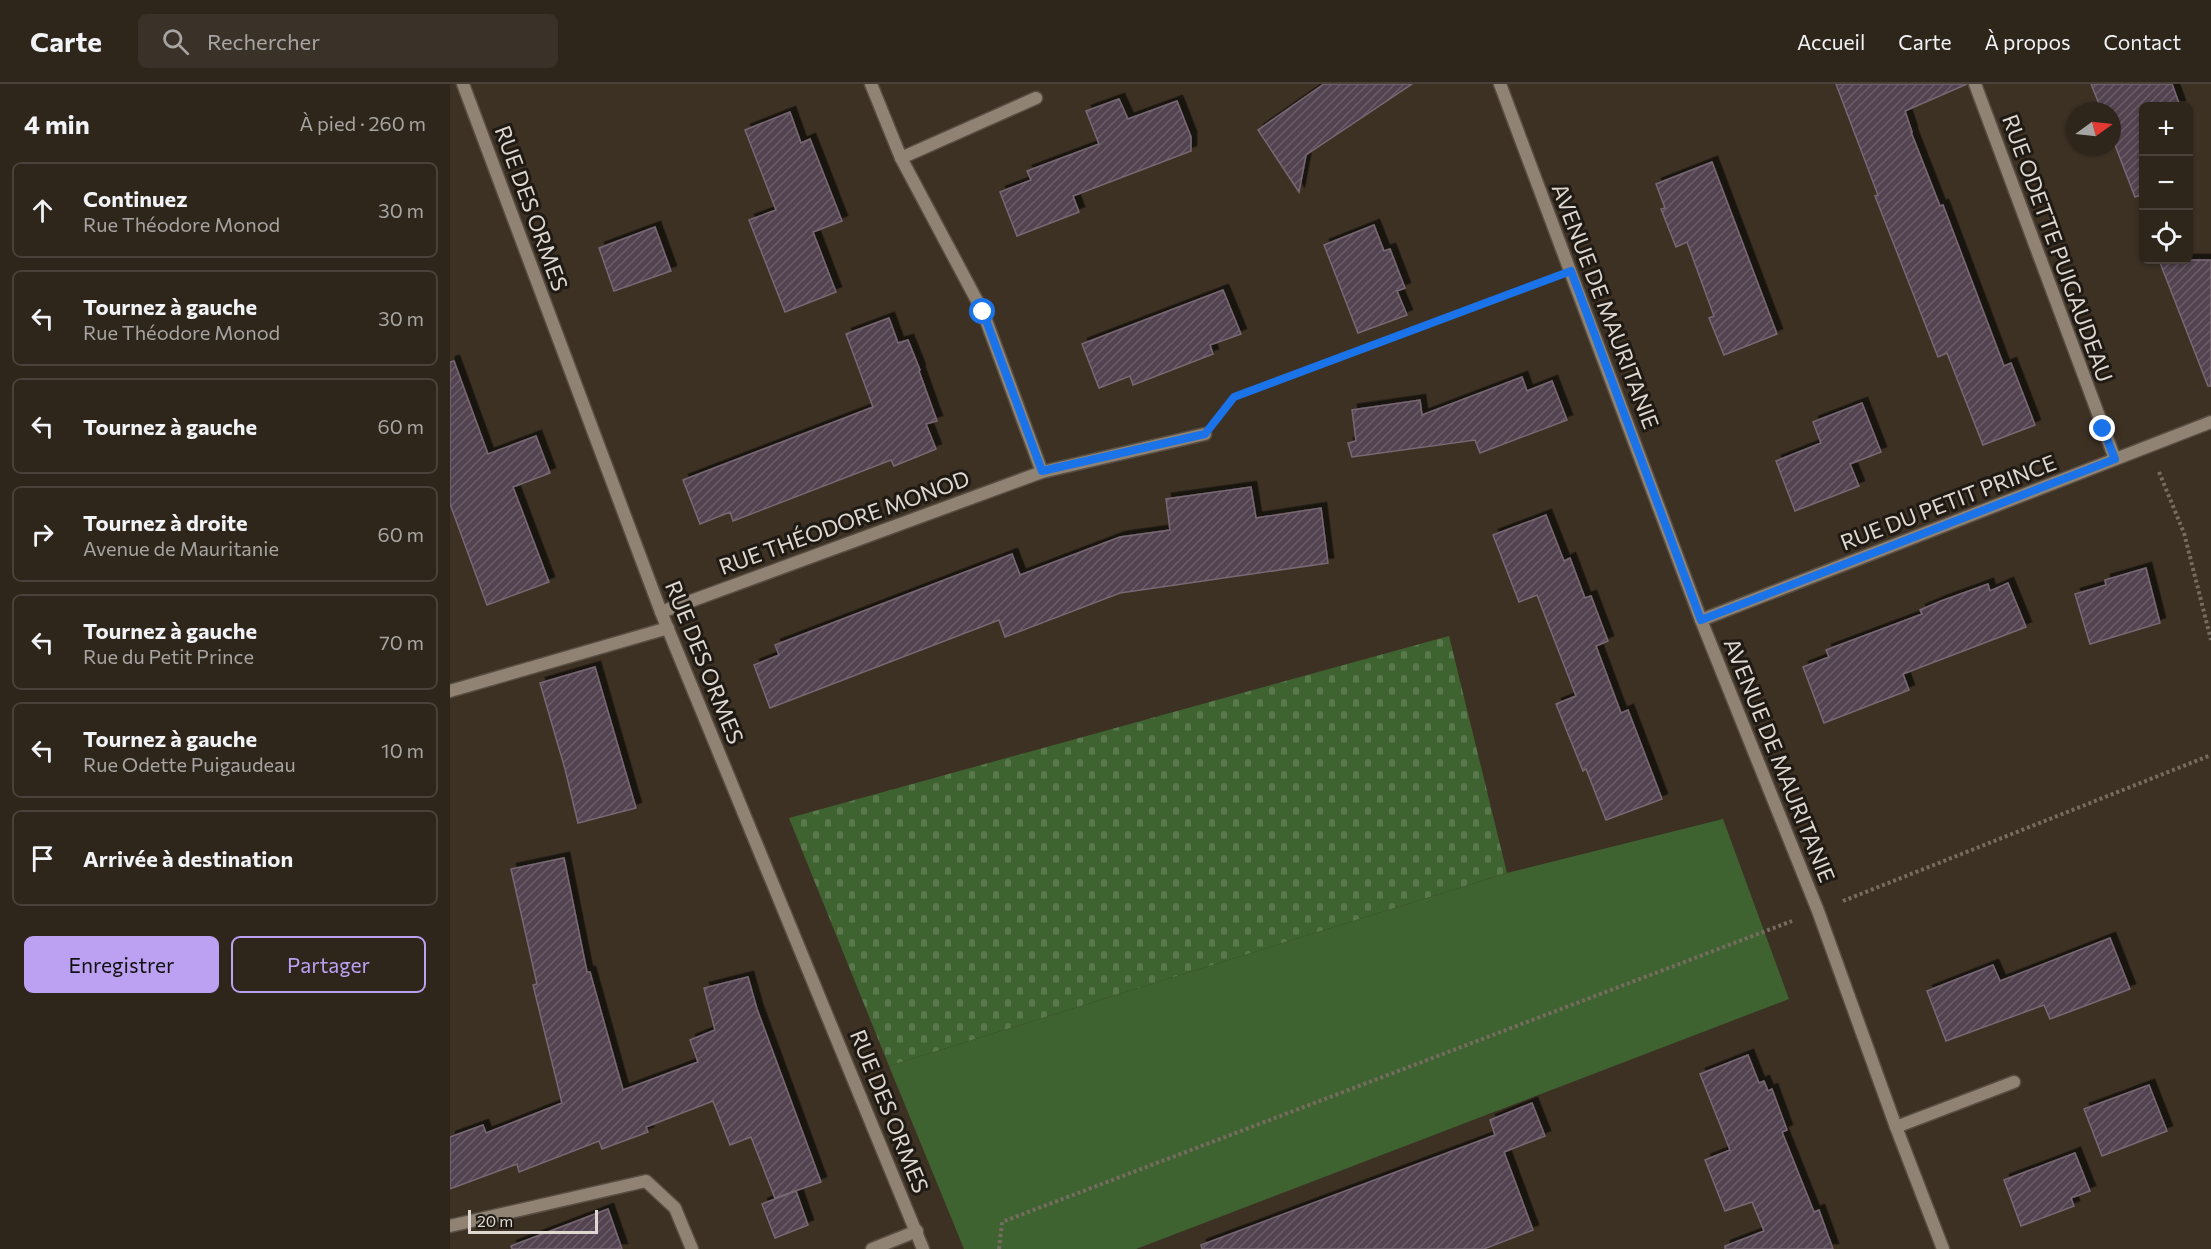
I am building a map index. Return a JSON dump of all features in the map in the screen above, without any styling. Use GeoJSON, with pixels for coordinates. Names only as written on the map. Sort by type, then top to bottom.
{"type":"FeatureCollection","features":[{"type":"Feature","properties":{"kind":"street","name":"RUE DES ORMES"},"geometry":{"type":"LineString","coordinates":[[464,84],[661,612],[923,1249]]}},
{"type":"Feature","properties":{"kind":"street"},"geometry":{"type":"LineString","coordinates":[[871,84],[901,158],[983,312],[1042,471]]}},
{"type":"Feature","properties":{"kind":"street","name":"AVENUE DE MAURITANIE"},"geometry":{"type":"LineString","coordinates":[[1500,84],[1701,620],[1818,911],[1943,1249]]}},
{"type":"Feature","properties":{"kind":"street","name":"RUE ODETTE PUIGAUDEAU"},"geometry":{"type":"LineString","coordinates":[[1975,84],[2115,459]]}},
{"type":"Feature","properties":{"kind":"street"},"geometry":{"type":"LineString","coordinates":[[901,158],[1036,98]]}},
{"type":"Feature","properties":{"kind":"street","name":"RUE DU PETIT PRINCE"},"geometry":{"type":"LineString","coordinates":[[1701,620],[2211,422]]}},
{"type":"Feature","properties":{"kind":"street","name":"RUE THÉODORE MONOD"},"geometry":{"type":"LineString","coordinates":[[661,612],[1042,471],[1205,434]]}},
{"type":"Feature","properties":{"kind":"street"},"geometry":{"type":"LineString","coordinates":[[450,692],[668,628]]}},
{"type":"Feature","properties":{"kind":"street"},"geometry":{"type":"LineString","coordinates":[[1896,1127],[2014,1082]]}},
{"type":"Feature","properties":{"kind":"street"},"geometry":{"type":"LineString","coordinates":[[450,1226],[646,1181],[675,1208],[692,1249]]}},
{"type":"Feature","properties":{"kind":"street"},"geometry":{"type":"LineString","coordinates":[[872,1249],[917,1231]]}},
{"type":"Feature","properties":{"kind":"path"},"geometry":{"type":"LineString","coordinates":[[1205,434],[1234,397],[1571,271]]}},
{"type":"Feature","properties":{"kind":"path"},"geometry":{"type":"LineString","coordinates":[[2149,446],[2184,533],[2211,640]]}},
{"type":"Feature","properties":{"kind":"path"},"geometry":{"type":"LineString","coordinates":[[999,1249],[1002,1222],[1818,911],[2211,755]]}},
{"type":"Feature","properties":{"kind":"green space"},"geometry":{"type":"Polygon","coordinates":[[[1449,636],[1507,873],[889,1066],[789,818],[1449,636]]]}},
{"type":"Feature","properties":{"kind":"green space"},"geometry":{"type":"Polygon","coordinates":[[[1723,819],[1789,999],[1136,1249],[964,1249],[889,1066],[1507,873],[1723,819]]]}},
{"type":"Feature","properties":{"kind":"building"},"geometry":{"type":"Polygon","coordinates":[[[1324,84],[1412,84],[1306,155],[1299,192],[1258,130],[1324,84]]]}},
{"type":"Feature","properties":{"kind":"building"},"geometry":{"type":"Polygon","coordinates":[[[1836,84],[1967,84],[1905,111],[1911,132],[1940,206],[1943,205],[2004,366],[2011,363],[2035,425],[1983,445],[1947,353],[1938,357],[1875,196],[1878,195],[1836,84]]]}},
{"type":"Feature","properties":{"kind":"building"},"geometry":{"type":"Polygon","coordinates":[[[2091,84],[2172,84],[2179,102],[2139,102],[2139,196],[2135,197],[2119,156],[2121,102],[2098,102],[2091,84]]]}},
{"type":"Feature","properties":{"kind":"building"},"geometry":{"type":"Polygon","coordinates":[[[1119,99],[1128,119],[1177,101],[1191,137],[1191,151],[1073,196],[1079,212],[1017,236],[1000,192],[1031,180],[1027,171],[1099,144],[1086,111],[1119,99]]]}},
{"type":"Feature","properties":{"kind":"building"},"geometry":{"type":"Polygon","coordinates":[[[790,112],[801,143],[810,139],[842,221],[813,232],[836,292],[785,312],[749,220],[776,210],[745,130],[790,112]]]}},
{"type":"Feature","properties":{"kind":"building"},"geometry":{"type":"Polygon","coordinates":[[[1712,162],[1777,334],[1724,355],[1709,318],[1714,316],[1687,242],[1676,247],[1661,209],[1665,208],[1656,184],[1712,162]]]}},
{"type":"Feature","properties":{"kind":"building"},"geometry":{"type":"Polygon","coordinates":[[[1374,225],[1384,251],[1390,249],[1405,288],[1397,291],[1407,315],[1358,333],[1324,245],[1374,225]]]}},
{"type":"Feature","properties":{"kind":"building"},"geometry":{"type":"Polygon","coordinates":[[[655,227],[671,271],[614,291],[599,248],[655,227]]]}},
{"type":"Feature","properties":{"kind":"building"},"geometry":{"type":"Polygon","coordinates":[[[2193,260],[2211,260],[2211,386],[2208,386],[2161,264],[2193,264],[2193,260]]]}},
{"type":"Feature","properties":{"kind":"building"},"geometry":{"type":"Polygon","coordinates":[[[1223,290],[1241,334],[1210,345],[1213,354],[1133,385],[1130,376],[1099,388],[1082,344],[1223,290]]]}},
{"type":"Feature","properties":{"kind":"building"},"geometry":{"type":"Polygon","coordinates":[[[889,318],[898,343],[908,340],[920,370],[937,421],[926,424],[936,449],[894,466],[891,460],[733,521],[730,512],[700,524],[683,480],[873,407],[846,334],[889,318]]]}},
{"type":"Feature","properties":{"kind":"building"},"geometry":{"type":"Polygon","coordinates":[[[454,361],[488,454],[536,436],[550,473],[513,487],[549,582],[487,605],[450,504],[450,362],[454,361]]]}},
{"type":"Feature","properties":{"kind":"building"},"geometry":{"type":"Polygon","coordinates":[[[1522,377],[1527,391],[1552,381],[1567,420],[1480,453],[1475,440],[1352,457],[1348,443],[1356,441],[1352,410],[1420,400],[1422,415],[1522,377]]]}},
{"type":"Feature","properties":{"kind":"building"},"geometry":{"type":"Polygon","coordinates":[[[1862,403],[1881,452],[1850,464],[1859,486],[1795,511],[1776,461],[1821,443],[1813,422],[1862,403]]]}},
{"type":"Feature","properties":{"kind":"building"},"geometry":{"type":"Polygon","coordinates":[[[1251,487],[1256,518],[1321,508],[1328,563],[1120,593],[1005,637],[999,620],[770,708],[754,665],[779,655],[775,645],[1012,554],[1020,575],[1120,537],[1170,530],[1166,499],[1251,487]]]}},
{"type":"Feature","properties":{"kind":"building"},"geometry":{"type":"Polygon","coordinates":[[[1546,515],[1564,561],[1570,558],[1585,598],[1591,596],[1608,641],[1596,646],[1621,713],[1628,710],[1662,799],[1606,820],[1586,769],[1583,771],[1556,704],[1576,696],[1537,595],[1519,602],[1493,535],[1546,515]]]}},
{"type":"Feature","properties":{"kind":"building"},"geometry":{"type":"Polygon","coordinates":[[[2146,568],[2160,623],[2090,644],[2075,594],[2106,585],[2105,580],[2146,568]]]}},
{"type":"Feature","properties":{"kind":"building"},"geometry":{"type":"Polygon","coordinates":[[[2008,583],[2026,627],[1903,674],[1909,690],[1824,723],[1803,667],[1829,657],[1826,650],[1922,614],[1920,610],[1941,601],[1988,584],[1990,591],[2008,583]]]}},
{"type":"Feature","properties":{"kind":"building"},"geometry":{"type":"Polygon","coordinates":[[[595,667],[636,808],[578,823],[540,683],[595,667]]]}},
{"type":"Feature","properties":{"kind":"building"},"geometry":{"type":"Polygon","coordinates":[[[564,858],[587,972],[590,972],[623,1090],[698,1062],[690,1040],[715,1030],[704,988],[748,977],[757,1009],[821,1182],[775,1198],[751,1137],[730,1145],[713,1101],[646,1127],[648,1132],[602,1149],[599,1141],[519,1172],[517,1164],[450,1189],[450,1137],[483,1125],[486,1133],[562,1103],[533,985],[537,984],[511,869],[564,858]]]}},
{"type":"Feature","properties":{"kind":"building"},"geometry":{"type":"Polygon","coordinates":[[[2110,938],[2130,989],[2050,1019],[2044,1005],[1946,1041],[1927,991],[1993,965],[2000,981],[2110,938]]]}},
{"type":"Feature","properties":{"kind":"building"},"geometry":{"type":"Polygon","coordinates":[[[1748,1055],[1759,1083],[1764,1081],[1768,1091],[1772,1089],[1787,1130],[1782,1132],[1814,1212],[1819,1210],[1833,1249],[1725,1249],[1725,1246],[1764,1231],[1752,1202],[1725,1211],[1705,1160],[1730,1150],[1700,1074],[1748,1055]]]}},
{"type":"Feature","properties":{"kind":"building"},"geometry":{"type":"Polygon","coordinates":[[[2149,1085],[2167,1131],[2102,1156],[2084,1109],[2149,1085]]]}},
{"type":"Feature","properties":{"kind":"building"},"geometry":{"type":"Polygon","coordinates":[[[1532,1103],[1545,1136],[1504,1152],[1533,1230],[1484,1249],[1202,1249],[1201,1245],[1495,1135],[1490,1120],[1532,1103]]]}},
{"type":"Feature","properties":{"kind":"building"},"geometry":{"type":"Polygon","coordinates":[[[2075,1153],[2090,1191],[2071,1198],[2074,1206],[2021,1226],[2004,1180],[2075,1153]]]}},
{"type":"Feature","properties":{"kind":"building"},"geometry":{"type":"Polygon","coordinates":[[[796,1191],[808,1225],[775,1238],[762,1204],[796,1191]]]}},
{"type":"Feature","properties":{"kind":"building"},"geometry":{"type":"Polygon","coordinates":[[[608,1209],[622,1249],[512,1249],[511,1246],[608,1209]]]}},
{"type":"Feature","properties":{"kind":"route"},"geometry":{"type":"LineString","coordinates":[[983,312],[1042,471],[1205,434],[1234,397],[1571,271],[1701,620],[2115,459],[2103,429]]}}]}
